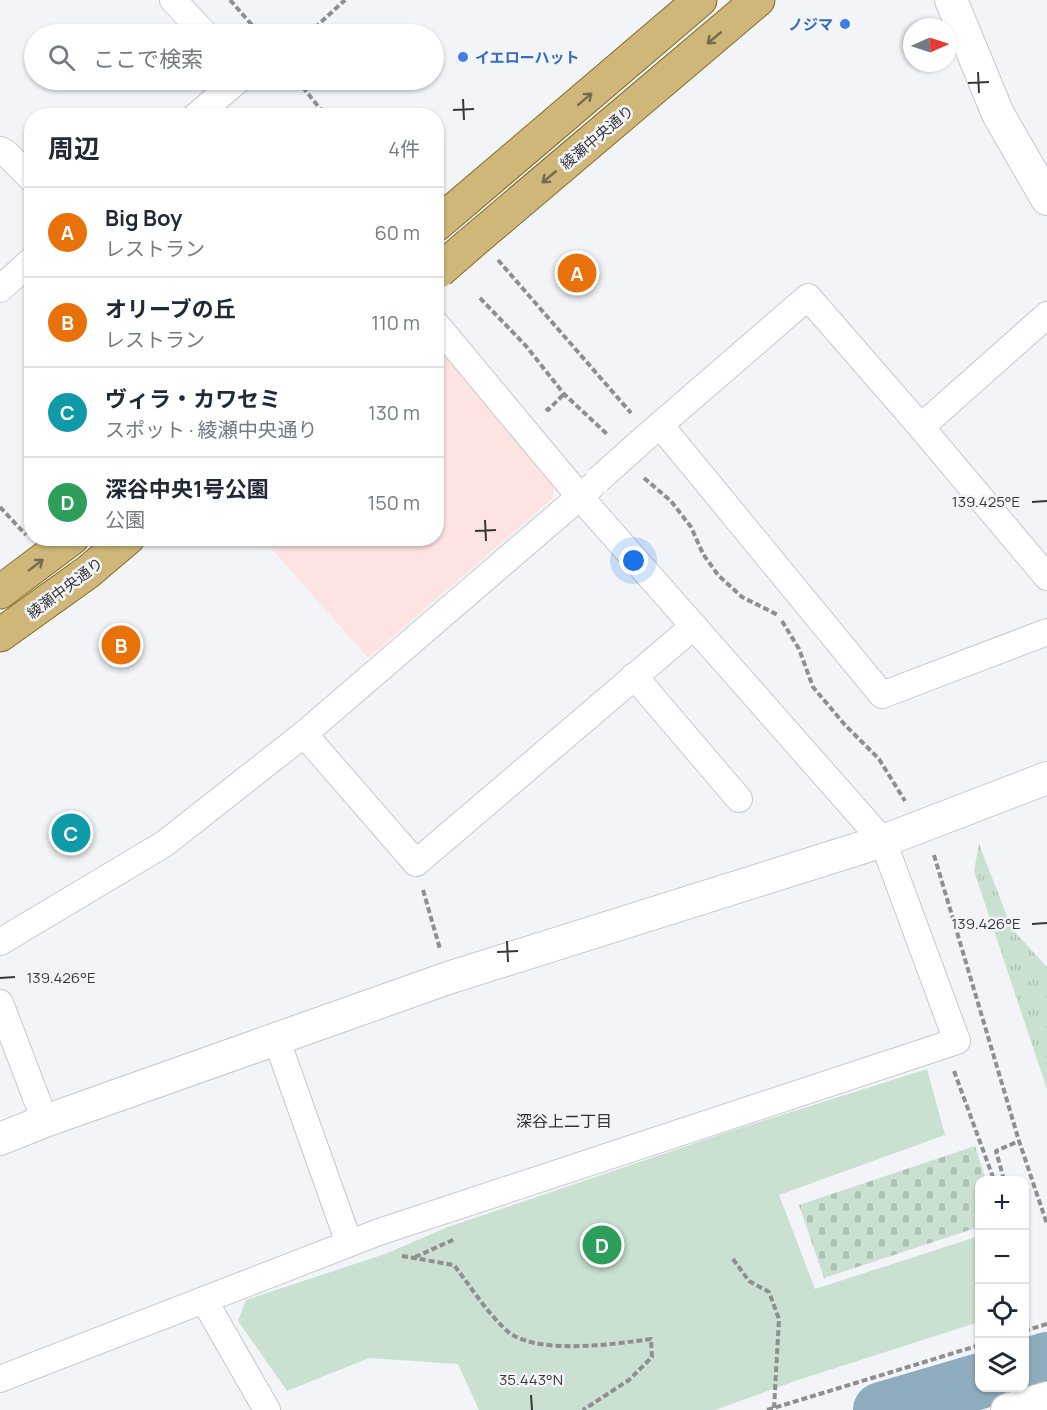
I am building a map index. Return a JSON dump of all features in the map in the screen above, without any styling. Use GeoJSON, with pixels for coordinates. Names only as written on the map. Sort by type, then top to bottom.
{"type":"FeatureCollection","features":[{"type":"Feature","properties":{"kind":"main road"},"geometry":{"type":"LineString","coordinates":[[444,218],[700,0]]}},
{"type":"Feature","properties":{"kind":"main road","name":"綾瀬中央通り"},"geometry":{"type":"LineString","coordinates":[[444,270],[481,248],[758,0]]}},
{"type":"Feature","properties":{"kind":"main road"},"geometry":{"type":"LineString","coordinates":[[0,592],[61,546]]}},
{"type":"Feature","properties":{"kind":"main road","name":"綾瀬中央通り"},"geometry":{"type":"LineString","coordinates":[[0,635],[88,572],[119,546]]}},
{"type":"Feature","properties":{"kind":"street"},"geometry":{"type":"LineString","coordinates":[[173,0],[196,24]]}},
{"type":"Feature","properties":{"kind":"street"},"geometry":{"type":"LineString","coordinates":[[951,0],[998,114],[1042,181]]}},
{"type":"Feature","properties":{"kind":"street"},"geometry":{"type":"LineString","coordinates":[[205,108],[226,90]]}},
{"type":"Feature","properties":{"kind":"street"},"geometry":{"type":"LineString","coordinates":[[0,150],[24,171]]}},
{"type":"Feature","properties":{"kind":"street"},"geometry":{"type":"LineString","coordinates":[[0,289],[24,267]]}},
{"type":"Feature","properties":{"kind":"street"},"geometry":{"type":"LineString","coordinates":[[0,942],[164,844],[304,734],[808,297],[1047,577]]}},
{"type":"Feature","properties":{"kind":"street"},"geometry":{"type":"LineString","coordinates":[[921,427],[1047,315]]}},
{"type":"Feature","properties":{"kind":"street"},"geometry":{"type":"LineString","coordinates":[[0,1379],[379,1232],[957,1041],[883,841],[694,626],[589,489],[444,333]]}},
{"type":"Feature","properties":{"kind":"street"},"geometry":{"type":"LineString","coordinates":[[652,432],[882,695],[1047,632]]}},
{"type":"Feature","properties":{"kind":"street"},"geometry":{"type":"LineString","coordinates":[[304,734],[416,863],[694,626]]}},
{"type":"Feature","properties":{"kind":"street"},"geometry":{"type":"LineString","coordinates":[[634,676],[739,799]]}},
{"type":"Feature","properties":{"kind":"street"},"geometry":{"type":"LineString","coordinates":[[0,1139],[448,978],[883,841],[1047,778]]}},
{"type":"Feature","properties":{"kind":"street"},"geometry":{"type":"LineString","coordinates":[[0,1004],[45,1121]]}},
{"type":"Feature","properties":{"kind":"street"},"geometry":{"type":"LineString","coordinates":[[276,1038],[349,1243]]}},
{"type":"Feature","properties":{"kind":"street"},"geometry":{"type":"LineString","coordinates":[[204,1300],[267,1410]]}},
{"type":"Feature","properties":{"kind":"street"},"geometry":{"type":"LineString","coordinates":[[1007,1410],[1047,1398]]}},
{"type":"Feature","properties":{"kind":"path"},"geometry":{"type":"LineString","coordinates":[[230,0],[251,24]]}},
{"type":"Feature","properties":{"kind":"path"},"geometry":{"type":"LineString","coordinates":[[319,24],[345,0]]}},
{"type":"Feature","properties":{"kind":"path"},"geometry":{"type":"LineString","coordinates":[[305,90],[320,108]]}},
{"type":"Feature","properties":{"kind":"path"},"geometry":{"type":"LineString","coordinates":[[481,248],[652,432]]}},
{"type":"Feature","properties":{"kind":"path"},"geometry":{"type":"LineString","coordinates":[[540,402],[548,410],[564,394]]}},
{"type":"Feature","properties":{"kind":"path"},"geometry":{"type":"LineString","coordinates":[[0,507],[24,534]]}},
{"type":"Feature","properties":{"kind":"path"},"geometry":{"type":"LineString","coordinates":[[416,863],[448,978]]}},
{"type":"Feature","properties":{"kind":"path"},"geometry":{"type":"LineString","coordinates":[[944,1045],[993,1176]]}},
{"type":"Feature","properties":{"kind":"path"},"geometry":{"type":"LineString","coordinates":[[1003,1176],[996,1151],[1019,1141],[1047,1224]]}},
{"type":"Feature","properties":{"kind":"path"},"geometry":{"type":"LineString","coordinates":[[379,1232],[386,1254],[454,1265],[507,1332],[534,1344],[610,1344],[651,1339],[652,1357],[629,1380],[584,1410]]}},
{"type":"Feature","properties":{"kind":"path"},"geometry":{"type":"LineString","coordinates":[[733,1259],[749,1281],[769,1292],[779,1319],[774,1408]]}},
{"type":"Feature","properties":{"kind":"path"},"geometry":{"type":"LineString","coordinates":[[1029,1329],[1047,1324]]}},
{"type":"Feature","properties":{"kind":"path"},"geometry":{"type":"LineString","coordinates":[[767,1410],[975,1347]]}},
{"type":"Feature","properties":{"kind":"shaded area"},"geometry":{"type":"Polygon","coordinates":[[[444,353],[554,484],[553,498],[368,658],[269,546],[444,546],[444,353]]]}},
{"type":"Feature","properties":{"kind":"green space"},"geometry":{"type":"Polygon","coordinates":[[[979,844],[1012,929],[1047,967],[1047,1089],[974,871],[979,844]]]}},
{"type":"Feature","properties":{"kind":"green space"},"geometry":{"type":"Polygon","coordinates":[[[927,1069],[945,1135],[779,1195],[815,1289],[975,1237],[975,1323],[798,1380],[715,1410],[479,1410],[458,1364],[369,1358],[287,1391],[238,1321],[246,1300],[385,1254],[448,1227],[731,1131],[927,1069]]]}},
{"type":"Feature","properties":{"kind":"green space"},"geometry":{"type":"Polygon","coordinates":[[[975,1146],[985,1176],[975,1176],[975,1228],[824,1278],[799,1205],[975,1146]]]}},
{"type":"Feature","properties":{"kind":"waterway"},"geometry":{"type":"LineString","coordinates":[[1029,1365],[1047,1360]]}},
{"type":"Feature","properties":{"kind":"waterway"},"geometry":{"type":"LineString","coordinates":[[881,1410],[975,1382]]}},
{"type":"Feature","properties":{"kind":"place","name":"ノジマ"},"geometry":{"type":"Point","coordinates":[845,24]}},
{"type":"Feature","properties":{"kind":"place","name":"イエローハット"},"geometry":{"type":"Point","coordinates":[463,57]}},
{"type":"Feature","properties":{"kind":"place","name":"Big Boy"},"geometry":{"type":"Point","coordinates":[577,273]}},
{"type":"Feature","properties":{"kind":"place","name":"オリーブの丘"},"geometry":{"type":"Point","coordinates":[121,645]}},
{"type":"Feature","properties":{"kind":"place","name":"ヴィラ・カワセミ"},"geometry":{"type":"Point","coordinates":[71,833]}},
{"type":"Feature","properties":{"kind":"place","name":"深谷中央1号公園"},"geometry":{"type":"Point","coordinates":[602,1245]}},
{"type":"Feature","properties":{"kind":"district","name":"深谷上二丁目"},"geometry":{"type":"Point","coordinates":[564,1121]}}]}
